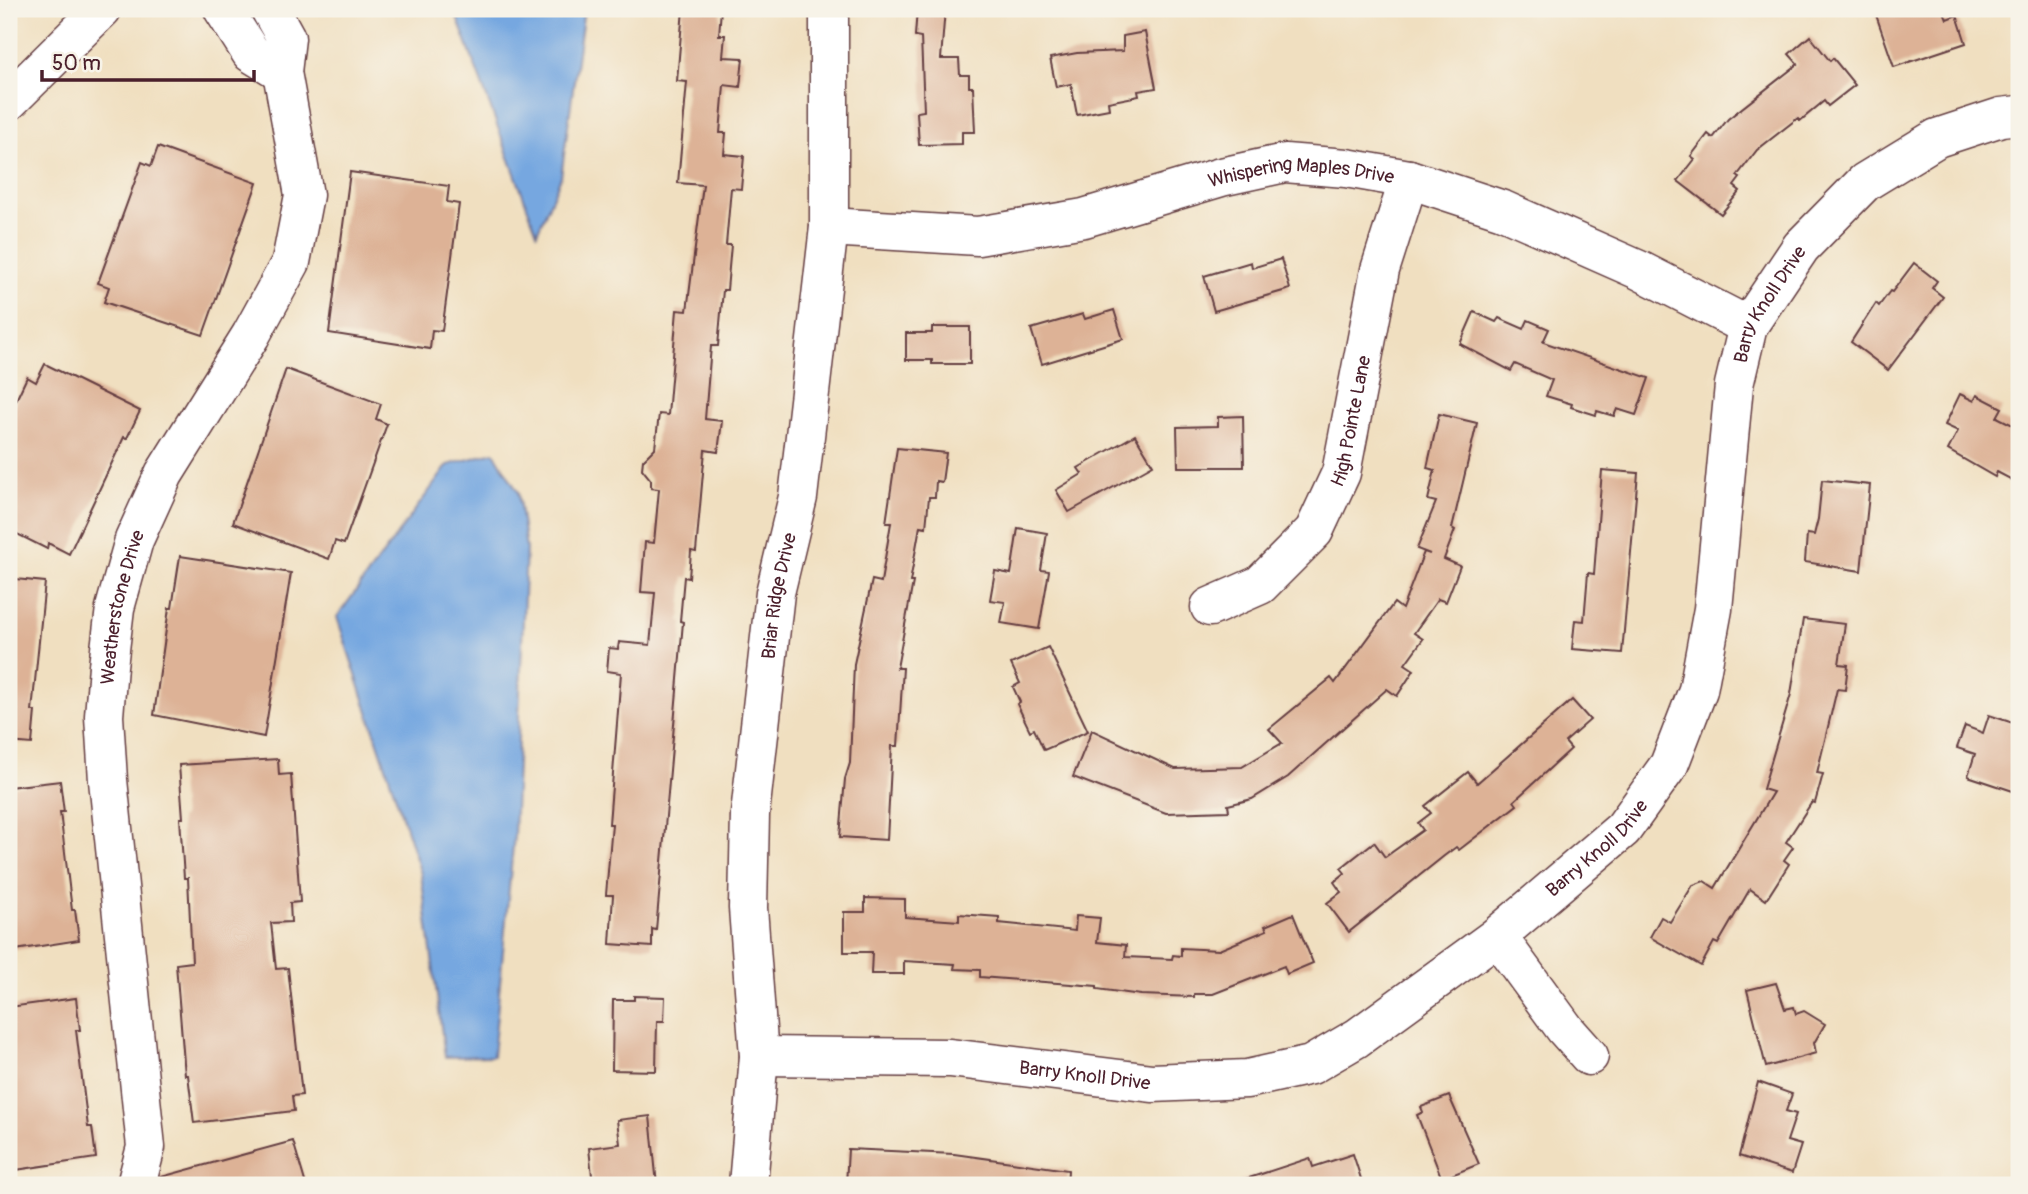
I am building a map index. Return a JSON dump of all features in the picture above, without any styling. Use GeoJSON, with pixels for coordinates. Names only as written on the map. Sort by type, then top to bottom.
{"type":"FeatureCollection","features":[{"type":"Feature","properties":{"kind":"street"},"geometry":{"type":"LineString","coordinates":[[9,101],[102,9]]}},
{"type":"Feature","properties":{"kind":"street"},"geometry":{"type":"LineString","coordinates":[[223,9],[251,53],[282,72]]}},
{"type":"Feature","properties":{"kind":"street","name":"Weatherstone Drive"},"geometry":{"type":"LineString","coordinates":[[136,1185],[146,1147],[104,716],[115,608],[134,540],[164,474],[251,335],[291,262],[304,195],[282,72],[286,38],[270,9]]}},
{"type":"Feature","properties":{"kind":"street","name":"Briar Ridge Drive"},"geometry":{"type":"LineString","coordinates":[[748,1185],[760,1056],[748,908],[750,814],[775,593],[798,497],[829,227],[829,9]]}},
{"type":"Feature","properties":{"kind":"street","name":"Barry Knoll Drive"},"geometry":{"type":"LineString","coordinates":[[760,1056],[950,1058],[1152,1083],[1247,1079],[1311,1065],[1357,1038],[1497,936],[1623,829],[1669,765],[1698,690],[1713,609],[1734,385],[1748,326],[1801,247],[1866,182],[1937,138],[2001,117],[2019,115]]}},
{"type":"Feature","properties":{"kind":"street","name":"Whispering Maples Drive"},"geometry":{"type":"LineString","coordinates":[[829,227],[978,236],[1084,218],[1221,177],[1285,163],[1346,168],[1409,179],[1503,210],[1639,270],[1748,326]]}},
{"type":"Feature","properties":{"kind":"street","name":"High Pointe Lane"},"geometry":{"type":"LineString","coordinates":[[1210,607],[1260,585],[1314,531],[1341,473],[1380,270],[1409,179]]}},
{"type":"Feature","properties":{"kind":"street"},"geometry":{"type":"LineString","coordinates":[[1497,936],[1565,1029],[1589,1056]]}},
{"type":"Feature","properties":{"kind":"water"},"geometry":{"type":"Polygon","coordinates":[[[454,9],[584,9],[561,177],[537,233],[454,9]]]}},
{"type":"Feature","properties":{"kind":"water"},"geometry":{"type":"Polygon","coordinates":[[[494,452],[518,492],[526,548],[514,836],[493,1056],[445,1057],[421,874],[337,617],[448,465],[494,452]]]}},
{"type":"Feature","properties":{"kind":"building"},"geometry":{"type":"Polygon","coordinates":[[[683,9],[721,9],[719,35],[725,35],[723,57],[743,58],[740,87],[724,85],[720,133],[726,133],[724,154],[744,156],[741,189],[731,188],[726,245],[731,245],[727,290],[723,290],[718,346],[711,346],[705,419],[722,421],[718,452],[705,450],[696,552],[691,551],[689,578],[684,577],[680,621],[683,622],[656,930],[652,929],[652,947],[610,944],[613,895],[606,895],[621,673],[607,671],[609,648],[618,649],[619,642],[650,645],[655,593],[641,592],[645,542],[654,543],[659,489],[651,488],[651,480],[642,469],[643,460],[655,448],[659,414],[668,415],[677,310],[687,311],[703,185],[678,183],[687,82],[677,81],[683,9]]]}},
{"type":"Feature","properties":{"kind":"building"},"geometry":{"type":"Polygon","coordinates":[[[917,9],[945,9],[941,59],[959,59],[960,75],[969,75],[969,87],[973,87],[975,132],[962,132],[962,144],[919,145],[917,112],[924,111],[921,37],[915,36],[917,9]]]}},
{"type":"Feature","properties":{"kind":"building"},"geometry":{"type":"Polygon","coordinates":[[[1874,9],[1943,9],[1947,19],[1957,15],[1966,43],[1894,67],[1874,9]]]}},
{"type":"Feature","properties":{"kind":"building"},"geometry":{"type":"Polygon","coordinates":[[[1145,32],[1156,88],[1138,91],[1139,96],[1108,102],[1109,109],[1077,115],[1071,84],[1056,87],[1050,58],[1077,53],[1123,51],[1123,36],[1145,32]]]}},
{"type":"Feature","properties":{"kind":"building"},"geometry":{"type":"Polygon","coordinates":[[[1810,36],[1830,61],[1833,58],[1855,85],[1828,106],[1824,101],[1800,121],[1798,118],[1757,150],[1737,176],[1740,178],[1734,186],[1740,191],[1721,214],[1678,181],[1695,159],[1691,156],[1708,134],[1713,138],[1728,119],[1798,64],[1789,54],[1810,36]]]}},
{"type":"Feature","properties":{"kind":"building"},"geometry":{"type":"Polygon","coordinates":[[[158,147],[257,183],[203,335],[104,302],[109,287],[98,283],[142,162],[151,166],[158,147]]]}},
{"type":"Feature","properties":{"kind":"building"},"geometry":{"type":"Polygon","coordinates":[[[350,172],[449,186],[447,202],[459,204],[442,331],[432,330],[430,349],[329,333],[350,172]]]}},
{"type":"Feature","properties":{"kind":"building"},"geometry":{"type":"Polygon","coordinates":[[[1281,259],[1290,289],[1214,311],[1204,276],[1251,262],[1252,268],[1281,259]]]}},
{"type":"Feature","properties":{"kind":"building"},"geometry":{"type":"Polygon","coordinates":[[[1914,263],[1937,281],[1932,288],[1943,297],[1888,370],[1851,342],[1876,303],[1879,306],[1914,263]]]}},
{"type":"Feature","properties":{"kind":"building"},"geometry":{"type":"Polygon","coordinates":[[[1114,310],[1123,339],[1042,364],[1031,329],[1083,314],[1085,319],[1114,310]]]}},
{"type":"Feature","properties":{"kind":"building"},"geometry":{"type":"Polygon","coordinates":[[[1474,312],[1496,322],[1499,318],[1524,329],[1528,320],[1549,329],[1543,342],[1649,378],[1636,415],[1617,409],[1614,416],[1597,411],[1596,415],[1571,407],[1572,404],[1546,396],[1552,380],[1515,364],[1511,371],[1460,344],[1474,312]]]}},
{"type":"Feature","properties":{"kind":"building"},"geometry":{"type":"Polygon","coordinates":[[[932,327],[970,327],[970,364],[932,364],[932,360],[906,360],[906,333],[932,333],[932,327]]]}},
{"type":"Feature","properties":{"kind":"building"},"geometry":{"type":"Polygon","coordinates":[[[45,364],[140,411],[127,438],[124,437],[69,554],[48,543],[47,549],[9,530],[9,415],[27,377],[36,382],[45,364]]]}},
{"type":"Feature","properties":{"kind":"building"},"geometry":{"type":"Polygon","coordinates":[[[286,369],[381,404],[376,419],[387,424],[344,544],[335,541],[329,559],[233,523],[286,369]]]}},
{"type":"Feature","properties":{"kind":"building"},"geometry":{"type":"Polygon","coordinates":[[[1960,394],[1974,401],[1977,395],[2002,408],[1997,417],[2019,428],[2019,466],[2012,480],[1997,472],[1995,477],[1948,450],[1958,431],[1945,425],[1960,394]]]}},
{"type":"Feature","properties":{"kind":"building"},"geometry":{"type":"Polygon","coordinates":[[[1439,414],[1477,423],[1452,528],[1455,530],[1444,559],[1460,566],[1446,602],[1438,599],[1414,633],[1423,639],[1405,664],[1414,670],[1397,696],[1387,689],[1288,777],[1252,799],[1228,805],[1229,811],[1166,813],[1073,777],[1092,730],[1175,769],[1242,767],[1282,743],[1269,729],[1331,678],[1335,683],[1394,603],[1402,609],[1424,552],[1430,554],[1417,549],[1436,502],[1428,500],[1435,470],[1427,468],[1439,414]]]}},
{"type":"Feature","properties":{"kind":"building"},"geometry":{"type":"Polygon","coordinates":[[[1243,416],[1244,467],[1178,467],[1177,427],[1218,426],[1218,417],[1243,416]]]}},
{"type":"Feature","properties":{"kind":"building"},"geometry":{"type":"Polygon","coordinates":[[[1135,435],[1153,465],[1069,512],[1056,490],[1082,474],[1078,468],[1135,435]]]}},
{"type":"Feature","properties":{"kind":"building"},"geometry":{"type":"Polygon","coordinates":[[[897,448],[946,453],[942,482],[936,481],[935,497],[929,497],[926,527],[920,526],[910,582],[913,582],[897,668],[903,668],[898,746],[892,746],[887,840],[840,837],[845,779],[850,763],[854,664],[872,580],[881,582],[891,523],[886,523],[897,448]]]}},
{"type":"Feature","properties":{"kind":"building"},"geometry":{"type":"Polygon","coordinates":[[[1602,470],[1638,473],[1622,653],[1572,649],[1575,620],[1584,621],[1588,573],[1594,574],[1602,470]]]}},
{"type":"Feature","properties":{"kind":"building"},"geometry":{"type":"Polygon","coordinates":[[[1822,480],[1870,485],[1861,571],[1805,562],[1807,534],[1814,535],[1818,519],[1822,480]]]}},
{"type":"Feature","properties":{"kind":"building"},"geometry":{"type":"Polygon","coordinates":[[[1018,528],[1047,533],[1041,570],[1049,571],[1039,629],[1001,623],[1005,602],[990,600],[995,571],[1011,574],[1018,528]]]}},
{"type":"Feature","properties":{"kind":"building"},"geometry":{"type":"Polygon","coordinates":[[[180,556],[291,573],[264,737],[154,715],[169,608],[172,608],[180,556]]]}},
{"type":"Feature","properties":{"kind":"building"},"geometry":{"type":"Polygon","coordinates":[[[15,579],[45,582],[32,711],[35,711],[32,744],[9,742],[9,633],[15,579]]]}},
{"type":"Feature","properties":{"kind":"building"},"geometry":{"type":"Polygon","coordinates":[[[1803,619],[1845,624],[1839,664],[1848,665],[1845,690],[1837,689],[1817,773],[1823,774],[1815,803],[1812,802],[1786,842],[1793,847],[1784,860],[1789,864],[1766,900],[1750,889],[1718,944],[1714,942],[1701,966],[1650,937],[1661,917],[1670,922],[1693,885],[1704,881],[1715,888],[1773,792],[1763,789],[1791,694],[1803,619]]]}},
{"type":"Feature","properties":{"kind":"building"},"geometry":{"type":"Polygon","coordinates":[[[1048,647],[1088,731],[1044,750],[1034,729],[1030,731],[1017,704],[1020,702],[1013,687],[1020,683],[1011,664],[1048,647]]]}},
{"type":"Feature","properties":{"kind":"building"},"geometry":{"type":"Polygon","coordinates":[[[1572,700],[1590,720],[1565,742],[1571,749],[1514,801],[1517,805],[1459,850],[1456,847],[1444,856],[1349,932],[1327,903],[1341,892],[1334,882],[1345,873],[1341,868],[1374,842],[1385,857],[1423,830],[1418,823],[1431,813],[1425,806],[1468,772],[1477,783],[1572,700]]]}},
{"type":"Feature","properties":{"kind":"building"},"geometry":{"type":"Polygon","coordinates":[[[1989,715],[2019,725],[2019,793],[1968,776],[1975,754],[1957,748],[1965,726],[1983,733],[1989,715]]]}},
{"type":"Feature","properties":{"kind":"building"},"geometry":{"type":"Polygon","coordinates":[[[278,759],[279,775],[291,774],[300,902],[290,903],[291,922],[271,923],[276,969],[288,968],[302,1095],[292,1096],[294,1111],[194,1123],[188,1075],[185,1075],[176,964],[192,962],[188,878],[184,878],[180,818],[183,818],[179,765],[278,759]]]}},
{"type":"Feature","properties":{"kind":"building"},"geometry":{"type":"Polygon","coordinates":[[[60,781],[64,812],[60,812],[72,910],[75,910],[79,940],[9,951],[9,787],[60,781]]]}},
{"type":"Feature","properties":{"kind":"building"},"geometry":{"type":"Polygon","coordinates":[[[865,898],[905,899],[905,917],[959,921],[959,914],[999,917],[999,923],[1075,931],[1076,916],[1100,918],[1097,942],[1126,945],[1125,957],[1172,959],[1173,955],[1181,956],[1181,948],[1219,950],[1267,930],[1265,926],[1293,914],[1313,963],[1287,974],[1284,966],[1213,994],[1194,994],[1194,997],[1141,995],[1097,989],[1097,986],[980,977],[980,970],[954,969],[955,964],[904,961],[904,974],[871,974],[872,952],[844,952],[844,912],[865,912],[865,898]]]}},
{"type":"Feature","properties":{"kind":"building"},"geometry":{"type":"Polygon","coordinates":[[[1776,983],[1785,1009],[1794,1007],[1796,1014],[1804,1011],[1825,1024],[1814,1043],[1816,1053],[1766,1067],[1747,990],[1776,983]]]}},
{"type":"Feature","properties":{"kind":"building"},"geometry":{"type":"Polygon","coordinates":[[[634,996],[665,997],[664,1021],[657,1021],[656,1071],[612,1070],[613,1000],[634,1000],[634,996]]]}},
{"type":"Feature","properties":{"kind":"building"},"geometry":{"type":"Polygon","coordinates":[[[76,998],[80,1030],[76,1030],[88,1127],[92,1127],[96,1158],[9,1171],[9,1007],[76,998]]]}},
{"type":"Feature","properties":{"kind":"building"},"geometry":{"type":"Polygon","coordinates":[[[1758,1082],[1792,1094],[1786,1111],[1796,1114],[1787,1141],[1801,1145],[1792,1173],[1739,1156],[1758,1082]]]}},
{"type":"Feature","properties":{"kind":"building"},"geometry":{"type":"Polygon","coordinates":[[[1449,1096],[1479,1164],[1442,1179],[1417,1115],[1423,1112],[1421,1107],[1449,1096]]]}},
{"type":"Feature","properties":{"kind":"building"},"geometry":{"type":"Polygon","coordinates":[[[650,1116],[657,1185],[593,1185],[589,1148],[620,1144],[617,1120],[650,1116]]]}},
{"type":"Feature","properties":{"kind":"building"},"geometry":{"type":"Polygon","coordinates":[[[293,1141],[306,1185],[159,1185],[161,1177],[293,1141]]]}},
{"type":"Feature","properties":{"kind":"building"},"geometry":{"type":"Polygon","coordinates":[[[848,1149],[954,1154],[1068,1170],[1067,1185],[846,1185],[848,1149]]]}},
{"type":"Feature","properties":{"kind":"building"},"geometry":{"type":"Polygon","coordinates":[[[1353,1154],[1363,1185],[1241,1185],[1240,1181],[1310,1158],[1313,1167],[1353,1154]]]}}]}
